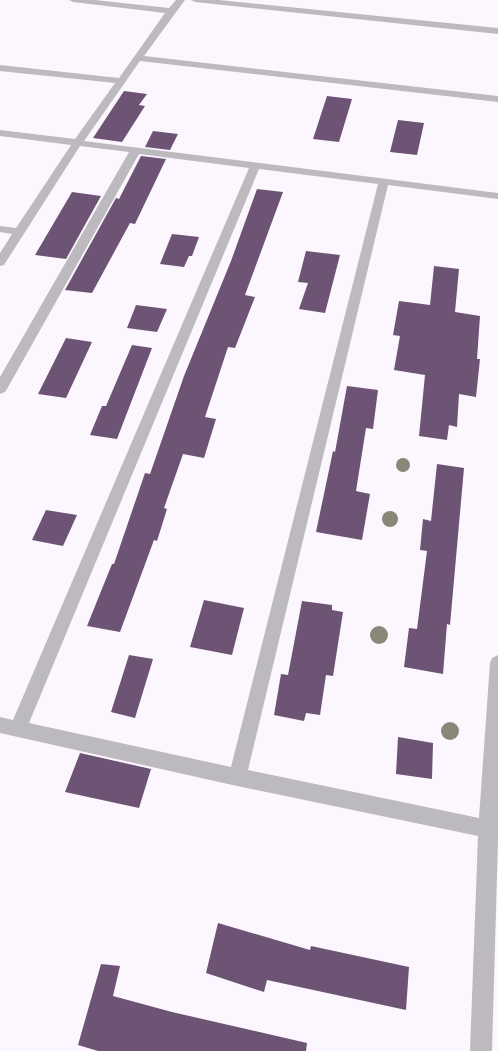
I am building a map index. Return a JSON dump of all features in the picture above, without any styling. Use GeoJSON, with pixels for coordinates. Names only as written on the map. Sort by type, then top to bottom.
{"type":"FeatureCollection","features":[{"type":"Feature","properties":{"kind":"street"},"geometry":{"type":"LineString","coordinates":[[72,0],[171,11]]}},
{"type":"Feature","properties":{"kind":"street"},"geometry":{"type":"LineString","coordinates":[[0,262],[78,142],[171,11],[181,0]]}},
{"type":"Feature","properties":{"kind":"street"},"geometry":{"type":"LineString","coordinates":[[195,0],[498,31]]}},
{"type":"Feature","properties":{"kind":"street"},"geometry":{"type":"LineString","coordinates":[[139,58],[498,100]]}},
{"type":"Feature","properties":{"kind":"street"},"geometry":{"type":"LineString","coordinates":[[0,68],[122,81]]}},
{"type":"Feature","properties":{"kind":"street"},"geometry":{"type":"LineString","coordinates":[[0,133],[498,196]]}},
{"type":"Feature","properties":{"kind":"street"},"geometry":{"type":"LineString","coordinates":[[0,389],[136,150]]}},
{"type":"Feature","properties":{"kind":"street"},"geometry":{"type":"LineString","coordinates":[[18,729],[255,166]]}},
{"type":"Feature","properties":{"kind":"street"},"geometry":{"type":"LineString","coordinates":[[237,777],[384,181]]}},
{"type":"Feature","properties":{"kind":"street"},"geometry":{"type":"LineString","coordinates":[[0,229],[19,232]]}},
{"type":"Feature","properties":{"kind":"street"},"geometry":{"type":"LineString","coordinates":[[481,1051],[493,829],[498,663]]}},
{"type":"Feature","properties":{"kind":"street"},"geometry":{"type":"LineString","coordinates":[[0,725],[237,777],[493,829]]}},
{"type":"Feature","properties":{"kind":"building"},"geometry":{"type":"Polygon","coordinates":[[[124,91],[147,94],[139,105],[145,106],[122,142],[93,138],[124,91]]]}},
{"type":"Feature","properties":{"kind":"building"},"geometry":{"type":"Polygon","coordinates":[[[327,96],[352,99],[339,142],[313,139],[327,96]]]}},
{"type":"Feature","properties":{"kind":"building"},"geometry":{"type":"Polygon","coordinates":[[[398,120],[424,123],[417,155],[390,152],[398,120]]]}},
{"type":"Feature","properties":{"kind":"building"},"geometry":{"type":"Polygon","coordinates":[[[153,131],[178,134],[170,150],[145,147],[153,131]]]}},
{"type":"Feature","properties":{"kind":"building"},"geometry":{"type":"Polygon","coordinates":[[[141,156],[166,159],[135,224],[130,223],[92,293],[65,290],[116,198],[119,199],[141,156]]]}},
{"type":"Feature","properties":{"kind":"building"},"geometry":{"type":"Polygon","coordinates":[[[257,189],[283,192],[245,295],[255,297],[235,348],[228,347],[205,417],[216,419],[204,458],[183,454],[164,508],[167,509],[157,541],[154,540],[120,632],[87,626],[112,564],[114,564],[145,473],[150,474],[184,376],[231,261],[257,189]]]}},
{"type":"Feature","properties":{"kind":"building"},"geometry":{"type":"Polygon","coordinates":[[[72,192],[101,196],[66,259],[35,255],[72,192]]]}},
{"type":"Feature","properties":{"kind":"building"},"geometry":{"type":"Polygon","coordinates":[[[172,234],[199,237],[192,256],[189,256],[184,267],[160,264],[172,234]]]}},
{"type":"Feature","properties":{"kind":"building"},"geometry":{"type":"Polygon","coordinates":[[[306,251],[340,255],[325,313],[299,309],[308,283],[298,282],[306,251]]]}},
{"type":"Feature","properties":{"kind":"building"},"geometry":{"type":"Polygon","coordinates":[[[434,266],[459,269],[455,312],[480,316],[477,359],[480,359],[476,397],[459,394],[457,427],[449,425],[447,440],[419,436],[425,375],[394,370],[400,336],[393,335],[399,301],[430,305],[434,266]]]}},
{"type":"Feature","properties":{"kind":"building"},"geometry":{"type":"Polygon","coordinates":[[[136,305],[167,309],[157,332],[127,328],[136,305]]]}},
{"type":"Feature","properties":{"kind":"building"},"geometry":{"type":"Polygon","coordinates":[[[66,338],[92,342],[66,398],[38,394],[66,338]]]}},
{"type":"Feature","properties":{"kind":"building"},"geometry":{"type":"Polygon","coordinates":[[[132,345],[152,348],[117,439],[90,435],[102,406],[106,406],[132,345]]]}},
{"type":"Feature","properties":{"kind":"building"},"geometry":{"type":"Polygon","coordinates":[[[347,386],[378,390],[373,429],[366,428],[356,491],[370,494],[362,540],[316,532],[333,451],[335,452],[347,386]]]}},
{"type":"Feature","properties":{"kind":"building"},"geometry":{"type":"Polygon","coordinates":[[[437,464],[464,468],[450,625],[447,624],[443,674],[404,667],[409,628],[417,629],[427,551],[420,550],[423,519],[431,521],[437,464]]]}},
{"type":"Feature","properties":{"kind":"building"},"geometry":{"type":"Polygon","coordinates":[[[46,510],[77,515],[63,546],[32,540],[46,510]]]}},
{"type":"Feature","properties":{"kind":"building"},"geometry":{"type":"Polygon","coordinates":[[[204,600],[244,608],[232,655],[190,647],[204,600]]]}},
{"type":"Feature","properties":{"kind":"building"},"geometry":{"type":"Polygon","coordinates":[[[302,601],[332,605],[332,610],[343,612],[333,676],[326,675],[320,715],[306,713],[304,721],[274,715],[281,674],[288,675],[302,601]]]}},
{"type":"Feature","properties":{"kind":"building"},"geometry":{"type":"Polygon","coordinates":[[[129,655],[153,659],[135,718],[111,712],[129,655]]]}},
{"type":"Feature","properties":{"kind":"building"},"geometry":{"type":"Polygon","coordinates":[[[398,737],[433,743],[432,779],[396,774],[398,737]]]}},
{"type":"Feature","properties":{"kind":"building"},"geometry":{"type":"Polygon","coordinates":[[[80,753],[151,769],[139,808],[65,792],[80,753]]]}},
{"type":"Feature","properties":{"kind":"building"},"geometry":{"type":"Polygon","coordinates":[[[218,923],[310,950],[311,946],[409,967],[406,1010],[267,980],[264,992],[206,973],[218,923]]]}},
{"type":"Feature","properties":{"kind":"building"},"geometry":{"type":"Polygon","coordinates":[[[101,964],[120,966],[113,996],[172,1012],[307,1043],[306,1051],[98,1051],[78,1045],[101,964]]]}}]}
